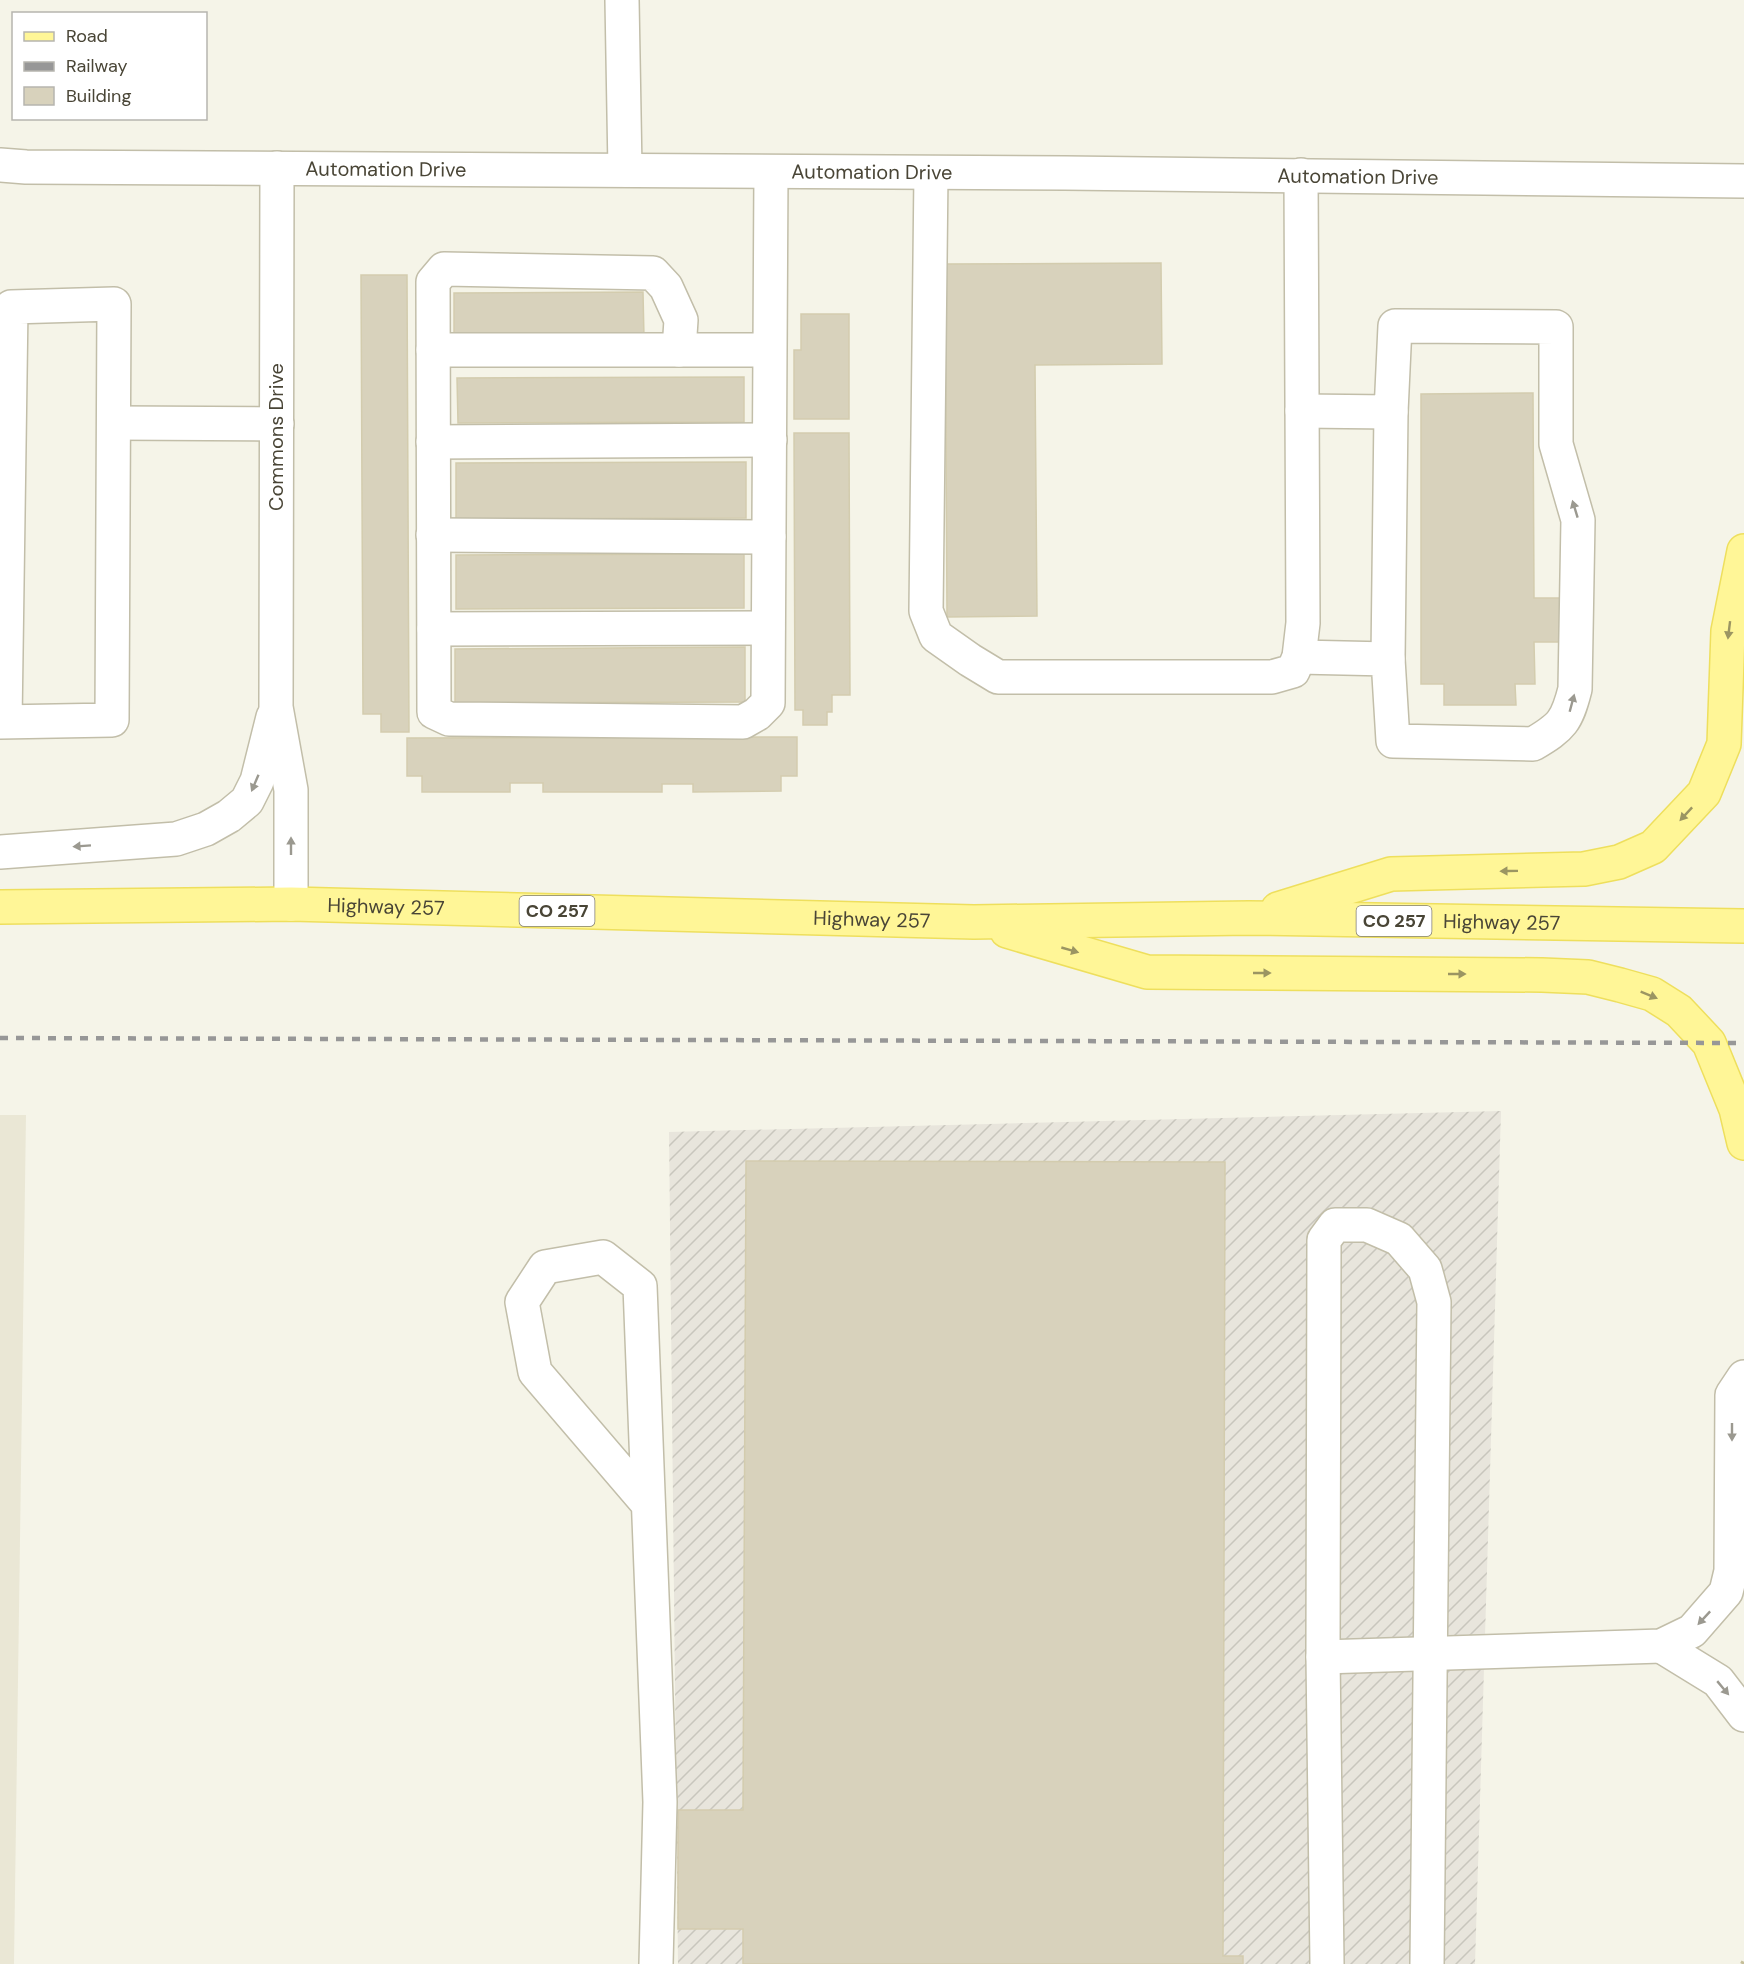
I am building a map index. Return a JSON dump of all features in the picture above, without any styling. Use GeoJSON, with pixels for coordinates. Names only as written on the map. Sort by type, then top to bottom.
{"type":"FeatureCollection","features":[{"type":"Feature","properties":{"kind":"main road"},"geometry":{"type":"LineString","coordinates":[[1249,918],[1391,874],[1584,870],[1619,862],[1653,847],[1704,793],[1724,744],[1728,631],[1744,551]]}},
{"type":"Feature","properties":{"kind":"main road","name":"Highway 257"},"geometry":{"type":"LineString","coordinates":[[0,907],[291,904],[974,922],[1249,918],[1744,926]]}},
{"type":"Feature","properties":{"kind":"main road"},"geometry":{"type":"LineString","coordinates":[[974,922],[1147,972],[1542,975],[1587,978],[1652,994],[1679,1011],[1709,1043],[1736,1108],[1744,1143]]}},
{"type":"Feature","properties":{"kind":"street"},"geometry":{"type":"LineString","coordinates":[[622,0],[625,170]]}},
{"type":"Feature","properties":{"kind":"street","name":"Automation Drive"},"geometry":{"type":"LineString","coordinates":[[0,165],[26,167],[1301,175],[1744,181]]}},
{"type":"Feature","properties":{"kind":"street","name":"Commons Drive"},"geometry":{"type":"LineString","coordinates":[[276,168],[276,706],[291,790],[291,904]]}},
{"type":"Feature","properties":{"kind":"street"},"geometry":{"type":"LineString","coordinates":[[679,350],[681,320],[666,287],[653,273],[444,269],[433,282],[434,712],[449,719],[743,722],[757,714],[768,703],[771,172]]}},
{"type":"Feature","properties":{"kind":"street"},"geometry":{"type":"LineString","coordinates":[[931,172],[927,611],[936,636],[998,677],[1272,677],[1293,671],[1299,657],[1303,623],[1301,175]]}},
{"type":"Feature","properties":{"kind":"street"},"geometry":{"type":"LineString","coordinates":[[114,304],[114,423],[112,720],[2,722],[5,421],[11,307],[114,304]]}},
{"type":"Feature","properties":{"kind":"street"},"geometry":{"type":"LineString","coordinates":[[1395,326],[1556,327],[1556,444],[1578,520],[1575,689],[1568,715],[1551,734],[1533,744],[1393,741],[1388,659],[1391,412],[1395,326]]}},
{"type":"Feature","properties":{"kind":"street"},"geometry":{"type":"LineString","coordinates":[[433,350],[770,350]]}},
{"type":"Feature","properties":{"kind":"street"},"geometry":{"type":"LineString","coordinates":[[1302,411],[1391,412]]}},
{"type":"Feature","properties":{"kind":"street"},"geometry":{"type":"LineString","coordinates":[[114,423],[276,424]]}},
{"type":"Feature","properties":{"kind":"street"},"geometry":{"type":"LineString","coordinates":[[433,442],[770,440]]}},
{"type":"Feature","properties":{"kind":"street"},"geometry":{"type":"LineString","coordinates":[[433,535],[769,537]]}},
{"type":"Feature","properties":{"kind":"street"},"geometry":{"type":"LineString","coordinates":[[434,629],[768,628]]}},
{"type":"Feature","properties":{"kind":"street"},"geometry":{"type":"LineString","coordinates":[[1299,657],[1388,659]]}},
{"type":"Feature","properties":{"kind":"street","name":"Commons Drive"},"geometry":{"type":"LineString","coordinates":[[0,852],[176,839],[206,829],[229,816],[247,801],[257,781],[276,706]]}},
{"type":"Feature","properties":{"kind":"street"},"geometry":{"type":"LineString","coordinates":[[1327,1964],[1323,1657],[1324,1240],[1335,1226],[1367,1226],[1399,1239],[1425,1269],[1434,1302],[1427,1964]]}},
{"type":"Feature","properties":{"kind":"street"},"geometry":{"type":"LineString","coordinates":[[648,1504],[535,1372],[522,1302],[545,1267],[603,1257],[640,1286],[660,1802],[656,1964]]}},
{"type":"Feature","properties":{"kind":"street"},"geometry":{"type":"LineString","coordinates":[[1323,1657],[1661,1646],[1692,1631],[1726,1592],[1731,1571],[1732,1395],[1744,1377]]}},
{"type":"Feature","properties":{"kind":"street"},"geometry":{"type":"LineString","coordinates":[[1661,1646],[1718,1682],[1744,1714]]}},
{"type":"Feature","properties":{"kind":"path"},"geometry":{"type":"LineString","coordinates":[[1742,1964],[1744,1960]]}},
{"type":"Feature","properties":{"kind":"shaded area"},"geometry":{"type":"Polygon","coordinates":[[[1501,1111],[1475,1964],[678,1964],[669,1132],[1501,1111]]]}},
{"type":"Feature","properties":{"kind":"shaded area"},"geometry":{"type":"Polygon","coordinates":[[[0,1115],[26,1115],[14,1964],[0,1964],[0,1115]]]}},
{"type":"Feature","properties":{"kind":"building"},"geometry":{"type":"Polygon","coordinates":[[[1161,263],[1162,364],[1035,365],[1037,616],[947,617],[945,264],[1161,263]]]}},
{"type":"Feature","properties":{"kind":"building"},"geometry":{"type":"Polygon","coordinates":[[[361,275],[407,275],[409,732],[381,732],[381,714],[363,714],[361,275]]]}},
{"type":"Feature","properties":{"kind":"building"},"geometry":{"type":"Polygon","coordinates":[[[643,292],[644,338],[454,338],[454,293],[643,292]]]}},
{"type":"Feature","properties":{"kind":"building"},"geometry":{"type":"Polygon","coordinates":[[[801,314],[849,314],[849,419],[794,419],[794,350],[801,350],[801,314]]]}},
{"type":"Feature","properties":{"kind":"building"},"geometry":{"type":"Polygon","coordinates":[[[744,377],[744,422],[458,423],[457,378],[744,377]]]}},
{"type":"Feature","properties":{"kind":"building"},"geometry":{"type":"Polygon","coordinates":[[[1533,393],[1534,598],[1566,598],[1566,642],[1534,642],[1535,684],[1515,684],[1516,705],[1444,705],[1444,684],[1421,684],[1421,394],[1533,393]]]}},
{"type":"Feature","properties":{"kind":"building"},"geometry":{"type":"Polygon","coordinates":[[[794,433],[849,433],[850,695],[832,695],[832,712],[827,712],[827,725],[803,725],[803,710],[795,710],[794,433]]]}},
{"type":"Feature","properties":{"kind":"building"},"geometry":{"type":"Polygon","coordinates":[[[746,462],[746,518],[456,519],[456,463],[746,462]]]}},
{"type":"Feature","properties":{"kind":"building"},"geometry":{"type":"Polygon","coordinates":[[[744,554],[744,608],[456,609],[456,555],[744,554]]]}},
{"type":"Feature","properties":{"kind":"building"},"geometry":{"type":"Polygon","coordinates":[[[745,647],[745,702],[455,703],[455,649],[745,647]]]}},
{"type":"Feature","properties":{"kind":"building"},"geometry":{"type":"Polygon","coordinates":[[[797,737],[797,776],[781,776],[781,791],[693,792],[693,784],[662,784],[662,792],[543,792],[543,783],[510,783],[510,792],[422,792],[422,776],[407,776],[407,738],[797,737]]]}},
{"type":"Feature","properties":{"kind":"building"},"geometry":{"type":"Polygon","coordinates":[[[746,1161],[1225,1162],[1223,1956],[1243,1956],[1243,1964],[743,1964],[743,1929],[678,1929],[678,1810],[743,1810],[746,1161]]]}},
{"type":"Feature","properties":{"kind":"railway"},"geometry":{"type":"LineString","coordinates":[[0,1038],[1744,1043]]}}]}
